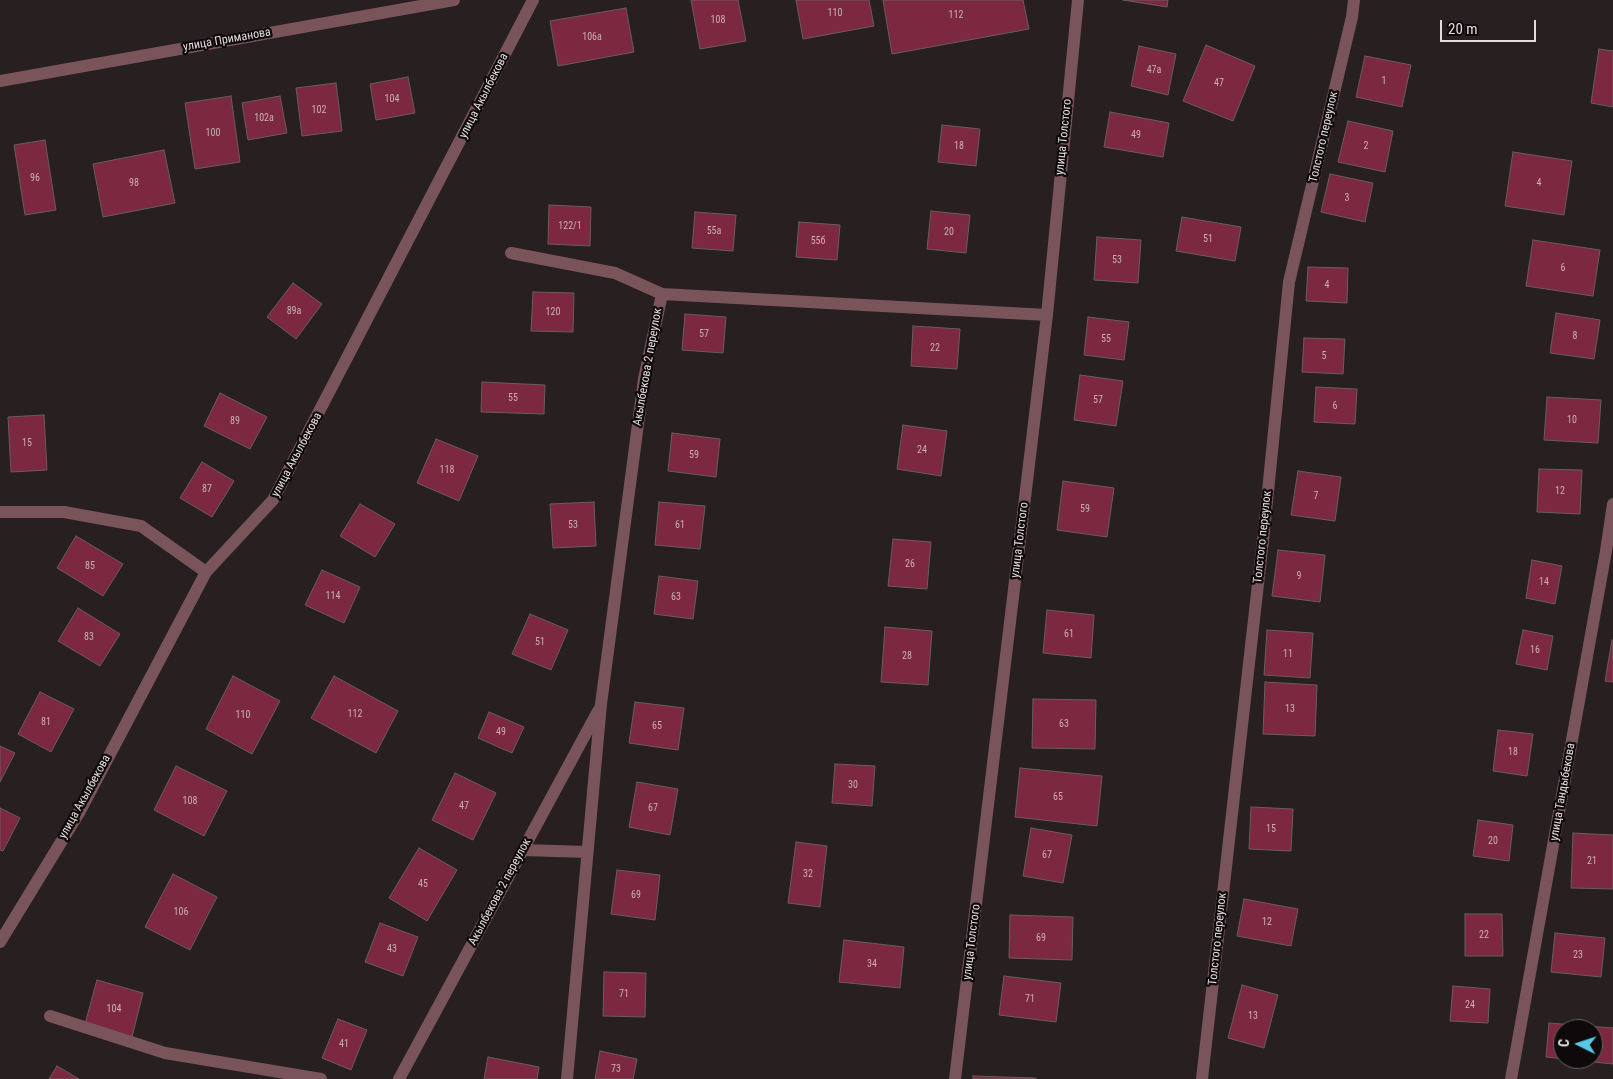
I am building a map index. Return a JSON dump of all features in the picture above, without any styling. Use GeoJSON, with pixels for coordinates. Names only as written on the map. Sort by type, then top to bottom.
{"type":"FeatureCollection","features":[{"type":"Feature","properties":{"kind":"street","name":"улица Приманова"},"geometry":{"type":"LineString","coordinates":[[0,81],[454,0]]}},
{"type":"Feature","properties":{"kind":"street","name":"улица Акылбекова"},"geometry":{"type":"LineString","coordinates":[[0,942],[80,810],[206,572],[273,500],[533,0]]}},
{"type":"Feature","properties":{"kind":"street","name":"улица Толстого"},"geometry":{"type":"LineString","coordinates":[[955,1079],[1047,314],[1078,0]]}},
{"type":"Feature","properties":{"kind":"street","name":"Толстого переулок"},"geometry":{"type":"LineString","coordinates":[[1202,1079],[1289,282],[1352,17],[1354,0]]}},
{"type":"Feature","properties":{"kind":"street"},"geometry":{"type":"LineString","coordinates":[[511,253],[615,273],[662,294]]}},
{"type":"Feature","properties":{"kind":"street","name":"Акылбекова 2 переулок"},"geometry":{"type":"LineString","coordinates":[[566,1079],[601,704],[644,379],[662,294],[1047,314]]}},
{"type":"Feature","properties":{"kind":"street","name":"улица Тандыбекова"},"geometry":{"type":"LineString","coordinates":[[1512,1079],[1613,504]]}},
{"type":"Feature","properties":{"kind":"street"},"geometry":{"type":"LineString","coordinates":[[0,512],[64,512],[141,526],[206,572]]}},
{"type":"Feature","properties":{"kind":"street","name":"Акылбекова 2 переулок"},"geometry":{"type":"LineString","coordinates":[[399,1079],[601,704]]}},
{"type":"Feature","properties":{"kind":"street"},"geometry":{"type":"LineString","coordinates":[[523,850],[588,852]]}},
{"type":"Feature","properties":{"kind":"street"},"geometry":{"type":"LineString","coordinates":[[50,1016],[165,1053],[321,1079]]}},
{"type":"Feature","properties":{"kind":"building"},"geometry":{"type":"Polygon","coordinates":[[[691,0],[738,0],[746,41],[700,49],[691,0]]]}},
{"type":"Feature","properties":{"kind":"building"},"geometry":{"type":"Polygon","coordinates":[[[796,0],[869,0],[874,26],[803,39],[796,0]]]}},
{"type":"Feature","properties":{"kind":"building"},"geometry":{"type":"Polygon","coordinates":[[[883,0],[1023,0],[1029,29],[892,54],[883,0]]]}},
{"type":"Feature","properties":{"kind":"building"},"geometry":{"type":"Polygon","coordinates":[[[1123,0],[1168,0],[1167,7],[1123,0]]]}},
{"type":"Feature","properties":{"kind":"building"},"geometry":{"type":"Polygon","coordinates":[[[626,8],[634,52],[558,66],[550,21],[626,8]]]}},
{"type":"Feature","properties":{"kind":"building"},"geometry":{"type":"Polygon","coordinates":[[[1206,45],[1255,66],[1233,121],[1183,101],[1206,45]]]}},
{"type":"Feature","properties":{"kind":"building"},"geometry":{"type":"Polygon","coordinates":[[[1139,46],[1176,54],[1168,95],[1131,86],[1139,46]]]}},
{"type":"Feature","properties":{"kind":"building"},"geometry":{"type":"Polygon","coordinates":[[[1599,49],[1613,51],[1613,107],[1591,103],[1599,49]]]}},
{"type":"Feature","properties":{"kind":"building"},"geometry":{"type":"Polygon","coordinates":[[[1365,56],[1411,65],[1402,107],[1356,97],[1365,56]]]}},
{"type":"Feature","properties":{"kind":"building"},"geometry":{"type":"Polygon","coordinates":[[[408,77],[415,113],[376,120],[370,84],[408,77]]]}},
{"type":"Feature","properties":{"kind":"building"},"geometry":{"type":"Polygon","coordinates":[[[336,83],[342,131],[302,136],[296,88],[336,83]]]}},
{"type":"Feature","properties":{"kind":"building"},"geometry":{"type":"Polygon","coordinates":[[[231,96],[240,162],[195,169],[185,103],[231,96]]]}},
{"type":"Feature","properties":{"kind":"building"},"geometry":{"type":"Polygon","coordinates":[[[280,96],[287,133],[248,140],[242,103],[280,96]]]}},
{"type":"Feature","properties":{"kind":"building"},"geometry":{"type":"Polygon","coordinates":[[[1110,112],[1169,123],[1163,157],[1104,147],[1110,112]]]}},
{"type":"Feature","properties":{"kind":"building"},"geometry":{"type":"Polygon","coordinates":[[[1348,121],[1393,131],[1385,172],[1338,162],[1348,121]]]}},
{"type":"Feature","properties":{"kind":"building"},"geometry":{"type":"Polygon","coordinates":[[[942,125],[980,129],[976,166],[938,162],[942,125]]]}},
{"type":"Feature","properties":{"kind":"building"},"geometry":{"type":"Polygon","coordinates":[[[45,140],[56,210],[25,215],[14,145],[45,140]]]}},
{"type":"Feature","properties":{"kind":"building"},"geometry":{"type":"Polygon","coordinates":[[[164,150],[175,203],[103,217],[93,164],[164,150]]]}},
{"type":"Feature","properties":{"kind":"building"},"geometry":{"type":"Polygon","coordinates":[[[1513,152],[1572,161],[1564,215],[1505,206],[1513,152]]]}},
{"type":"Feature","properties":{"kind":"building"},"geometry":{"type":"Polygon","coordinates":[[[1330,174],[1373,183],[1365,222],[1321,212],[1330,174]]]}},
{"type":"Feature","properties":{"kind":"building"},"geometry":{"type":"Polygon","coordinates":[[[549,205],[591,207],[590,246],[548,244],[549,205]]]}},
{"type":"Feature","properties":{"kind":"building"},"geometry":{"type":"Polygon","coordinates":[[[931,211],[970,215],[966,253],[927,249],[931,211]]]}},
{"type":"Feature","properties":{"kind":"building"},"geometry":{"type":"Polygon","coordinates":[[[695,212],[736,215],[733,251],[692,248],[695,212]]]}},
{"type":"Feature","properties":{"kind":"building"},"geometry":{"type":"Polygon","coordinates":[[[1182,217],[1241,227],[1235,261],[1176,251],[1182,217]]]}},
{"type":"Feature","properties":{"kind":"building"},"geometry":{"type":"Polygon","coordinates":[[[799,222],[840,225],[837,260],[796,257],[799,222]]]}},
{"type":"Feature","properties":{"kind":"building"},"geometry":{"type":"Polygon","coordinates":[[[1097,237],[1141,240],[1138,283],[1094,280],[1097,237]]]}},
{"type":"Feature","properties":{"kind":"building"},"geometry":{"type":"Polygon","coordinates":[[[1533,240],[1600,250],[1593,296],[1526,286],[1533,240]]]}},
{"type":"Feature","properties":{"kind":"building"},"geometry":{"type":"Polygon","coordinates":[[[1308,267],[1348,268],[1347,303],[1306,301],[1308,267]]]}},
{"type":"Feature","properties":{"kind":"building"},"geometry":{"type":"Polygon","coordinates":[[[293,283],[322,304],[296,339],[267,317],[293,283]]]}},
{"type":"Feature","properties":{"kind":"building"},"geometry":{"type":"Polygon","coordinates":[[[533,292],[574,293],[573,332],[531,331],[533,292]]]}},
{"type":"Feature","properties":{"kind":"building"},"geometry":{"type":"Polygon","coordinates":[[[1556,313],[1600,320],[1594,359],[1550,353],[1556,313]]]}},
{"type":"Feature","properties":{"kind":"building"},"geometry":{"type":"Polygon","coordinates":[[[685,314],[726,317],[723,353],[682,350],[685,314]]]}},
{"type":"Feature","properties":{"kind":"building"},"geometry":{"type":"Polygon","coordinates":[[[1088,317],[1129,322],[1124,360],[1084,355],[1088,317]]]}},
{"type":"Feature","properties":{"kind":"building"},"geometry":{"type":"Polygon","coordinates":[[[913,326],[960,329],[957,369],[911,366],[913,326]]]}},
{"type":"Feature","properties":{"kind":"building"},"geometry":{"type":"Polygon","coordinates":[[[1304,338],[1345,339],[1343,374],[1302,372],[1304,338]]]}},
{"type":"Feature","properties":{"kind":"building"},"geometry":{"type":"Polygon","coordinates":[[[1080,375],[1123,381],[1116,426],[1074,420],[1080,375]]]}},
{"type":"Feature","properties":{"kind":"building"},"geometry":{"type":"Polygon","coordinates":[[[482,382],[545,385],[544,414],[481,412],[482,382]]]}},
{"type":"Feature","properties":{"kind":"building"},"geometry":{"type":"Polygon","coordinates":[[[1316,387],[1357,389],[1355,424],[1314,422],[1316,387]]]}},
{"type":"Feature","properties":{"kind":"building"},"geometry":{"type":"Polygon","coordinates":[[[220,393],[267,417],[250,449],[204,426],[220,393]]]}},
{"type":"Feature","properties":{"kind":"building"},"geometry":{"type":"Polygon","coordinates":[[[1547,397],[1601,400],[1598,443],[1544,440],[1547,397]]]}},
{"type":"Feature","properties":{"kind":"building"},"geometry":{"type":"Polygon","coordinates":[[[44,415],[47,470],[11,472],[8,417],[44,415]]]}},
{"type":"Feature","properties":{"kind":"building"},"geometry":{"type":"Polygon","coordinates":[[[903,425],[947,431],[941,476],[897,469],[903,425]]]}},
{"type":"Feature","properties":{"kind":"building"},"geometry":{"type":"Polygon","coordinates":[[[672,433],[720,439],[716,477],[668,471],[672,433]]]}},
{"type":"Feature","properties":{"kind":"building"},"geometry":{"type":"Polygon","coordinates":[[[436,439],[478,456],[459,501],[417,483],[436,439]]]}},
{"type":"Feature","properties":{"kind":"building"},"geometry":{"type":"Polygon","coordinates":[[[202,462],[234,481],[212,517],[180,498],[202,462]]]}},
{"type":"Feature","properties":{"kind":"building"},"geometry":{"type":"Polygon","coordinates":[[[1539,469],[1582,470],[1580,514],[1537,512],[1539,469]]]}},
{"type":"Feature","properties":{"kind":"building"},"geometry":{"type":"Polygon","coordinates":[[[1298,471],[1341,477],[1335,521],[1291,515],[1298,471]]]}},
{"type":"Feature","properties":{"kind":"building"},"geometry":{"type":"Polygon","coordinates":[[[1063,481],[1114,488],[1107,537],[1057,530],[1063,481]]]}},
{"type":"Feature","properties":{"kind":"building"},"geometry":{"type":"Polygon","coordinates":[[[594,502],[596,546],[553,548],[550,504],[594,502]]]}},
{"type":"Feature","properties":{"kind":"building"},"geometry":{"type":"Polygon","coordinates":[[[659,502],[705,506],[700,549],[655,545],[659,502]]]}},
{"type":"Feature","properties":{"kind":"building"},"geometry":{"type":"Polygon","coordinates":[[[360,504],[395,524],[375,557],[340,536],[360,504]]]}},
{"type":"Feature","properties":{"kind":"building"},"geometry":{"type":"Polygon","coordinates":[[[76,536],[123,564],[103,596],[57,568],[76,536]]]}},
{"type":"Feature","properties":{"kind":"building"},"geometry":{"type":"Polygon","coordinates":[[[893,539],[931,542],[927,589],[888,586],[893,539]]]}},
{"type":"Feature","properties":{"kind":"building"},"geometry":{"type":"Polygon","coordinates":[[[1278,550],[1325,555],[1320,602],[1272,596],[1278,550]]]}},
{"type":"Feature","properties":{"kind":"building"},"geometry":{"type":"Polygon","coordinates":[[[1532,560],[1562,566],[1555,604],[1526,598],[1532,560]]]}},
{"type":"Feature","properties":{"kind":"building"},"geometry":{"type":"Polygon","coordinates":[[[322,570],[360,587],[344,623],[305,605],[322,570]]]}},
{"type":"Feature","properties":{"kind":"building"},"geometry":{"type":"Polygon","coordinates":[[[659,576],[698,581],[693,619],[654,614],[659,576]]]}},
{"type":"Feature","properties":{"kind":"building"},"geometry":{"type":"Polygon","coordinates":[[[78,608],[120,634],[100,666],[58,641],[78,608]]]}},
{"type":"Feature","properties":{"kind":"building"},"geometry":{"type":"Polygon","coordinates":[[[1047,610],[1094,615],[1091,658],[1043,653],[1047,610]]]}},
{"type":"Feature","properties":{"kind":"building"},"geometry":{"type":"Polygon","coordinates":[[[530,614],[568,630],[551,670],[512,654],[530,614]]]}},
{"type":"Feature","properties":{"kind":"building"},"geometry":{"type":"Polygon","coordinates":[[[885,627],[932,631],[928,685],[881,682],[885,627]]]}},
{"type":"Feature","properties":{"kind":"building"},"geometry":{"type":"Polygon","coordinates":[[[1267,630],[1313,633],[1310,678],[1264,675],[1267,630]]]}},
{"type":"Feature","properties":{"kind":"building"},"geometry":{"type":"Polygon","coordinates":[[[1523,630],[1553,636],[1547,670],[1516,664],[1523,630]]]}},
{"type":"Feature","properties":{"kind":"building"},"geometry":{"type":"Polygon","coordinates":[[[1613,640],[1613,682],[1605,681],[1613,640]]]}},
{"type":"Feature","properties":{"kind":"building"},"geometry":{"type":"Polygon","coordinates":[[[233,676],[280,701],[252,754],[206,729],[233,676]]]}},
{"type":"Feature","properties":{"kind":"building"},"geometry":{"type":"Polygon","coordinates":[[[334,676],[398,711],[376,753],[311,718],[334,676]]]}},
{"type":"Feature","properties":{"kind":"building"},"geometry":{"type":"Polygon","coordinates":[[[1265,682],[1317,685],[1315,736],[1263,734],[1265,682]]]}},
{"type":"Feature","properties":{"kind":"building"},"geometry":{"type":"Polygon","coordinates":[[[40,692],[74,709],[51,752],[18,734],[40,692]]]}},
{"type":"Feature","properties":{"kind":"building"},"geometry":{"type":"Polygon","coordinates":[[[1033,699],[1096,700],[1095,749],[1032,748],[1033,699]]]}},
{"type":"Feature","properties":{"kind":"building"},"geometry":{"type":"Polygon","coordinates":[[[635,702],[684,708],[678,750],[629,743],[635,702]]]}},
{"type":"Feature","properties":{"kind":"building"},"geometry":{"type":"Polygon","coordinates":[[[489,712],[524,727],[512,753],[478,738],[489,712]]]}},
{"type":"Feature","properties":{"kind":"building"},"geometry":{"type":"Polygon","coordinates":[[[1498,730],[1533,734],[1527,776],[1493,771],[1498,730]]]}},
{"type":"Feature","properties":{"kind":"building"},"geometry":{"type":"Polygon","coordinates":[[[0,746],[15,753],[0,782],[0,746]]]}},
{"type":"Feature","properties":{"kind":"building"},"geometry":{"type":"Polygon","coordinates":[[[835,764],[875,766],[872,806],[832,803],[835,764]]]}},
{"type":"Feature","properties":{"kind":"building"},"geometry":{"type":"Polygon","coordinates":[[[176,766],[227,791],[204,836],[154,810],[176,766]]]}},
{"type":"Feature","properties":{"kind":"building"},"geometry":{"type":"Polygon","coordinates":[[[1020,768],[1102,776],[1097,826],[1015,817],[1020,768]]]}},
{"type":"Feature","properties":{"kind":"building"},"geometry":{"type":"Polygon","coordinates":[[[455,773],[496,793],[473,840],[432,820],[455,773]]]}},
{"type":"Feature","properties":{"kind":"building"},"geometry":{"type":"Polygon","coordinates":[[[637,782],[678,789],[670,835],[629,827],[637,782]]]}},
{"type":"Feature","properties":{"kind":"building"},"geometry":{"type":"Polygon","coordinates":[[[1251,807],[1293,809],[1291,851],[1249,849],[1251,807]]]}},
{"type":"Feature","properties":{"kind":"building"},"geometry":{"type":"Polygon","coordinates":[[[0,808],[20,818],[3,851],[0,850],[0,808]]]}},
{"type":"Feature","properties":{"kind":"building"},"geometry":{"type":"Polygon","coordinates":[[[1478,820],[1513,825],[1509,861],[1473,856],[1478,820]]]}},
{"type":"Feature","properties":{"kind":"building"},"geometry":{"type":"Polygon","coordinates":[[[1031,828],[1072,835],[1063,883],[1023,876],[1031,828]]]}},
{"type":"Feature","properties":{"kind":"building"},"geometry":{"type":"Polygon","coordinates":[[[1573,833],[1613,835],[1613,889],[1571,888],[1573,833]]]}},
{"type":"Feature","properties":{"kind":"building"},"geometry":{"type":"Polygon","coordinates":[[[796,842],[827,846],[820,907],[788,903],[796,842]]]}},
{"type":"Feature","properties":{"kind":"building"},"geometry":{"type":"Polygon","coordinates":[[[419,848],[457,870],[427,921],[389,898],[419,848]]]}},
{"type":"Feature","properties":{"kind":"building"},"geometry":{"type":"Polygon","coordinates":[[[617,870],[660,875],[655,920],[611,914],[617,870]]]}},
{"type":"Feature","properties":{"kind":"building"},"geometry":{"type":"Polygon","coordinates":[[[173,874],[217,897],[190,950],[145,927],[173,874]]]}},
{"type":"Feature","properties":{"kind":"building"},"geometry":{"type":"Polygon","coordinates":[[[1244,899],[1298,909],[1291,946],[1237,936],[1244,899]]]}},
{"type":"Feature","properties":{"kind":"building"},"geometry":{"type":"Polygon","coordinates":[[[1465,914],[1502,914],[1503,956],[1465,956],[1465,914]]]}},
{"type":"Feature","properties":{"kind":"building"},"geometry":{"type":"Polygon","coordinates":[[[1010,915],[1073,917],[1072,960],[1009,958],[1010,915]]]}},
{"type":"Feature","properties":{"kind":"building"},"geometry":{"type":"Polygon","coordinates":[[[380,923],[418,937],[403,976],[365,962],[380,923]]]}},
{"type":"Feature","properties":{"kind":"building"},"geometry":{"type":"Polygon","coordinates":[[[1555,933],[1605,938],[1601,977],[1551,972],[1555,933]]]}},
{"type":"Feature","properties":{"kind":"building"},"geometry":{"type":"Polygon","coordinates":[[[844,940],[904,947],[900,988],[839,982],[844,940]]]}},
{"type":"Feature","properties":{"kind":"building"},"geometry":{"type":"Polygon","coordinates":[[[604,972],[646,973],[645,1017],[603,1016],[604,972]]]}},
{"type":"Feature","properties":{"kind":"building"},"geometry":{"type":"Polygon","coordinates":[[[1004,976],[1061,983],[1056,1022],[999,1015],[1004,976]]]}},
{"type":"Feature","properties":{"kind":"building"},"geometry":{"type":"Polygon","coordinates":[[[97,980],[143,993],[132,1037],[85,1024],[97,980]]]}},
{"type":"Feature","properties":{"kind":"building"},"geometry":{"type":"Polygon","coordinates":[[[1242,985],[1278,995],[1264,1048],[1228,1038],[1242,985]]]}},
{"type":"Feature","properties":{"kind":"building"},"geometry":{"type":"Polygon","coordinates":[[[1453,986],[1490,989],[1488,1023],[1450,1021],[1453,986]]]}},
{"type":"Feature","properties":{"kind":"building"},"geometry":{"type":"Polygon","coordinates":[[[338,1019],[367,1030],[351,1070],[322,1058],[338,1019]]]}},
{"type":"Feature","properties":{"kind":"building"},"geometry":{"type":"Polygon","coordinates":[[[1549,1023],[1553,1023],[1553,1058],[1546,1057],[1549,1023]]]}},
{"type":"Feature","properties":{"kind":"building"},"geometry":{"type":"Polygon","coordinates":[[[1603,1027],[1613,1028],[1613,1064],[1603,1063],[1603,1027]]]}},
{"type":"Feature","properties":{"kind":"building"},"geometry":{"type":"Polygon","coordinates":[[[600,1051],[637,1059],[633,1079],[595,1079],[600,1051]]]}},
{"type":"Feature","properties":{"kind":"building"},"geometry":{"type":"Polygon","coordinates":[[[488,1057],[539,1067],[537,1079],[484,1079],[488,1057]]]}},
{"type":"Feature","properties":{"kind":"building"},"geometry":{"type":"Polygon","coordinates":[[[57,1066],[79,1079],[49,1079],[57,1066]]]}},
{"type":"Feature","properties":{"kind":"building"},"geometry":{"type":"Polygon","coordinates":[[[973,1076],[1036,1078],[1036,1079],[973,1079],[973,1076]]]}}]}
